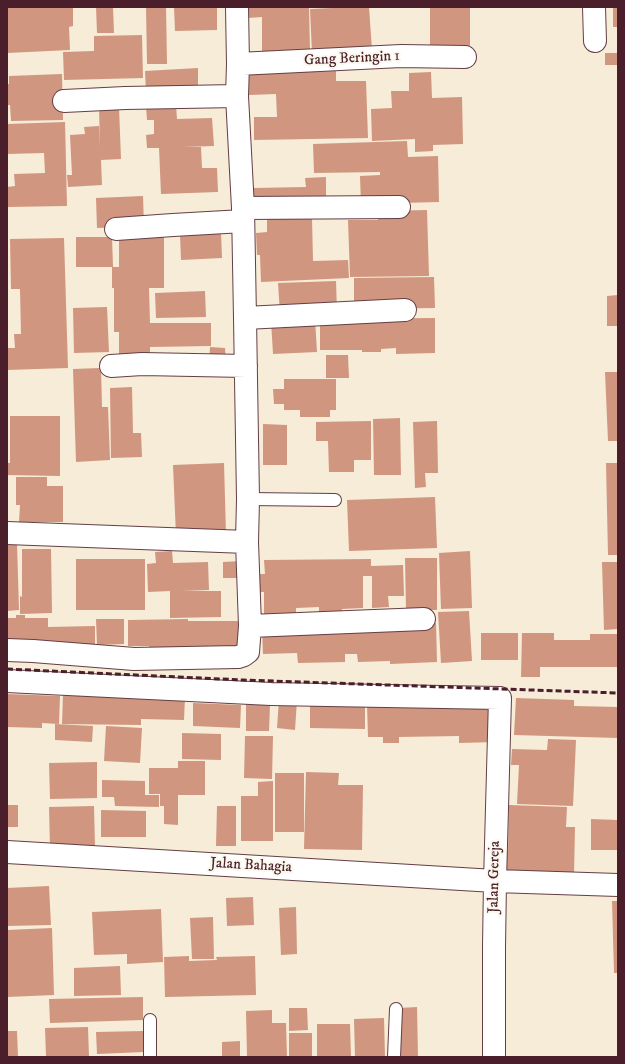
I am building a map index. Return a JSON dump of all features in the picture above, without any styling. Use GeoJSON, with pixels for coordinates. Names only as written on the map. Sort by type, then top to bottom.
{"type":"FeatureCollection","features":[{"type":"Feature","properties":{"kind":"street"},"geometry":{"type":"LineString","coordinates":[[7,650],[134,659],[244,656],[248,652],[250,626],[247,542],[246,318],[243,214],[237,96],[237,7]]}},
{"type":"Feature","properties":{"kind":"street"},"geometry":{"type":"LineString","coordinates":[[594,7],[595,41]]}},
{"type":"Feature","properties":{"kind":"street","name":"Gang Beringin 1"},"geometry":{"type":"LineString","coordinates":[[238,64],[401,56],[465,57]]}},
{"type":"Feature","properties":{"kind":"street"},"geometry":{"type":"LineString","coordinates":[[64,101],[125,98],[237,96]]}},
{"type":"Feature","properties":{"kind":"street"},"geometry":{"type":"LineString","coordinates":[[116,229],[173,225],[243,214],[399,207]]}},
{"type":"Feature","properties":{"kind":"street"},"geometry":{"type":"LineString","coordinates":[[246,318],[405,310]]}},
{"type":"Feature","properties":{"kind":"street"},"geometry":{"type":"LineString","coordinates":[[110,366],[142,364],[246,366]]}},
{"type":"Feature","properties":{"kind":"street"},"geometry":{"type":"LineString","coordinates":[[7,533],[247,542]]}},
{"type":"Feature","properties":{"kind":"street"},"geometry":{"type":"LineString","coordinates":[[250,626],[424,619]]}},
{"type":"Feature","properties":{"kind":"street","name":"Jalan Gereja"},"geometry":{"type":"LineString","coordinates":[[7,681],[271,694],[500,698],[495,881],[494,1057]]}},
{"type":"Feature","properties":{"kind":"street","name":"Jalan Bahagia"},"geometry":{"type":"LineString","coordinates":[[7,852],[495,881],[618,885]]}},
{"type":"Feature","properties":{"kind":"lane"},"geometry":{"type":"LineString","coordinates":[[248,499],[335,500]]}},
{"type":"Feature","properties":{"kind":"lane"},"geometry":{"type":"LineString","coordinates":[[394,1057],[396,1009]]}},
{"type":"Feature","properties":{"kind":"lane"},"geometry":{"type":"LineString","coordinates":[[150,1020],[150,1057]]}},
{"type":"Feature","properties":{"kind":"building"},"geometry":{"type":"Polygon","coordinates":[[[7,7],[73,7],[73,26],[69,27],[70,50],[7,53],[7,7]]]}},
{"type":"Feature","properties":{"kind":"building"},"geometry":{"type":"Polygon","coordinates":[[[96,7],[113,7],[114,33],[97,33],[96,7]]]}},
{"type":"Feature","properties":{"kind":"building"},"geometry":{"type":"Polygon","coordinates":[[[146,7],[166,7],[167,64],[147,64],[146,7]]]}},
{"type":"Feature","properties":{"kind":"building"},"geometry":{"type":"Polygon","coordinates":[[[174,7],[217,7],[217,30],[175,31],[174,7]]]}},
{"type":"Feature","properties":{"kind":"building"},"geometry":{"type":"Polygon","coordinates":[[[248,7],[309,7],[310,52],[262,53],[262,17],[248,18],[248,7]]]}},
{"type":"Feature","properties":{"kind":"building"},"geometry":{"type":"Polygon","coordinates":[[[369,7],[372,50],[312,53],[310,9],[369,7]]]}},
{"type":"Feature","properties":{"kind":"building"},"geometry":{"type":"Polygon","coordinates":[[[430,7],[470,7],[470,51],[430,52],[430,7]]]}},
{"type":"Feature","properties":{"kind":"building"},"geometry":{"type":"Polygon","coordinates":[[[613,7],[618,7],[618,27],[613,27],[613,7]]]}},
{"type":"Feature","properties":{"kind":"building"},"geometry":{"type":"Polygon","coordinates":[[[142,35],[143,78],[64,80],[63,52],[94,51],[94,36],[142,35]]]}},
{"type":"Feature","properties":{"kind":"building"},"geometry":{"type":"Polygon","coordinates":[[[605,53],[618,53],[618,65],[605,65],[605,53]]]}},
{"type":"Feature","properties":{"kind":"building"},"geometry":{"type":"Polygon","coordinates":[[[198,68],[198,90],[146,93],[145,71],[198,68]]]}},
{"type":"Feature","properties":{"kind":"building"},"geometry":{"type":"Polygon","coordinates":[[[336,71],[336,81],[366,81],[368,138],[254,140],[254,117],[277,117],[276,94],[249,95],[249,73],[336,71]]]}},
{"type":"Feature","properties":{"kind":"building"},"geometry":{"type":"Polygon","coordinates":[[[431,72],[432,98],[462,97],[463,144],[433,145],[433,151],[415,152],[415,139],[372,141],[371,109],[392,108],[391,91],[409,91],[409,73],[431,72]]]}},
{"type":"Feature","properties":{"kind":"building"},"geometry":{"type":"Polygon","coordinates":[[[62,74],[63,120],[11,121],[10,105],[7,105],[7,84],[9,84],[9,76],[62,74]]]}},
{"type":"Feature","properties":{"kind":"building"},"geometry":{"type":"Polygon","coordinates":[[[176,105],[177,119],[212,118],[214,146],[183,147],[201,147],[202,168],[217,168],[218,192],[161,194],[159,148],[147,148],[146,135],[154,134],[154,120],[147,120],[146,106],[176,105]]]}},
{"type":"Feature","properties":{"kind":"building"},"geometry":{"type":"Polygon","coordinates":[[[99,107],[119,107],[121,159],[101,160],[102,185],[68,187],[67,175],[72,175],[70,135],[85,134],[84,127],[99,126],[100,147],[99,107]]]}},
{"type":"Feature","properties":{"kind":"building"},"geometry":{"type":"Polygon","coordinates":[[[65,122],[67,206],[7,207],[7,187],[15,186],[14,174],[45,173],[44,153],[7,154],[7,124],[65,122]]]}},
{"type":"Feature","properties":{"kind":"building"},"geometry":{"type":"Polygon","coordinates":[[[407,141],[408,157],[438,156],[439,202],[361,204],[360,176],[380,175],[380,172],[314,173],[313,144],[407,141]]]}},
{"type":"Feature","properties":{"kind":"building"},"geometry":{"type":"Polygon","coordinates":[[[326,177],[326,203],[254,205],[254,188],[306,187],[305,178],[326,177]]]}},
{"type":"Feature","properties":{"kind":"building"},"geometry":{"type":"Polygon","coordinates":[[[143,196],[144,226],[97,228],[96,198],[143,196]]]}},
{"type":"Feature","properties":{"kind":"building"},"geometry":{"type":"Polygon","coordinates":[[[427,210],[429,276],[350,277],[348,220],[378,220],[378,211],[427,210]]]}},
{"type":"Feature","properties":{"kind":"building"},"geometry":{"type":"Polygon","coordinates":[[[312,218],[313,261],[348,260],[349,278],[261,282],[260,255],[257,255],[256,233],[267,232],[267,219],[312,218]]]}},
{"type":"Feature","properties":{"kind":"building"},"geometry":{"type":"Polygon","coordinates":[[[221,233],[222,258],[181,260],[180,234],[221,233]]]}},
{"type":"Feature","properties":{"kind":"building"},"geometry":{"type":"Polygon","coordinates":[[[119,235],[164,235],[164,288],[149,288],[150,323],[211,323],[211,346],[150,347],[150,353],[119,354],[119,332],[114,332],[114,288],[112,288],[112,267],[119,267],[119,235]]]}},
{"type":"Feature","properties":{"kind":"building"},"geometry":{"type":"Polygon","coordinates":[[[76,237],[112,237],[113,267],[76,267],[76,237]]]}},
{"type":"Feature","properties":{"kind":"building"},"geometry":{"type":"Polygon","coordinates":[[[64,238],[68,368],[7,370],[7,348],[15,348],[14,334],[21,334],[20,289],[11,289],[10,239],[64,238]]]}},
{"type":"Feature","properties":{"kind":"building"},"geometry":{"type":"Polygon","coordinates":[[[434,277],[435,308],[354,309],[354,278],[434,277]]]}},
{"type":"Feature","properties":{"kind":"building"},"geometry":{"type":"Polygon","coordinates":[[[336,281],[337,312],[280,314],[278,283],[336,281]]]}},
{"type":"Feature","properties":{"kind":"building"},"geometry":{"type":"Polygon","coordinates":[[[205,291],[206,317],[156,318],[155,293],[205,291]]]}},
{"type":"Feature","properties":{"kind":"building"},"geometry":{"type":"Polygon","coordinates":[[[618,295],[618,326],[607,326],[607,296],[618,295]]]}},
{"type":"Feature","properties":{"kind":"building"},"geometry":{"type":"Polygon","coordinates":[[[107,307],[109,352],[74,353],[73,308],[107,307]]]}},
{"type":"Feature","properties":{"kind":"building"},"geometry":{"type":"Polygon","coordinates":[[[435,318],[435,353],[396,354],[396,348],[381,349],[381,352],[362,352],[362,350],[320,350],[320,319],[435,318]]]}},
{"type":"Feature","properties":{"kind":"building"},"geometry":{"type":"Polygon","coordinates":[[[315,319],[317,352],[273,354],[271,321],[315,319]]]}},
{"type":"Feature","properties":{"kind":"building"},"geometry":{"type":"Polygon","coordinates":[[[210,347],[225,348],[226,364],[209,364],[210,347]]]}},
{"type":"Feature","properties":{"kind":"building"},"geometry":{"type":"Polygon","coordinates":[[[326,355],[348,355],[349,378],[326,378],[326,355]]]}},
{"type":"Feature","properties":{"kind":"building"},"geometry":{"type":"Polygon","coordinates":[[[101,368],[102,407],[108,407],[110,460],[76,462],[73,369],[101,368]]]}},
{"type":"Feature","properties":{"kind":"building"},"geometry":{"type":"Polygon","coordinates":[[[605,372],[618,372],[618,441],[608,441],[605,372]]]}},
{"type":"Feature","properties":{"kind":"building"},"geometry":{"type":"Polygon","coordinates":[[[284,379],[336,379],[336,410],[330,410],[330,417],[300,417],[300,410],[284,410],[284,404],[274,404],[273,389],[284,389],[284,379]]]}},
{"type":"Feature","properties":{"kind":"building"},"geometry":{"type":"Polygon","coordinates":[[[132,387],[133,433],[141,433],[142,457],[111,458],[110,388],[132,387]]]}},
{"type":"Feature","properties":{"kind":"building"},"geometry":{"type":"Polygon","coordinates":[[[10,416],[60,416],[60,476],[7,475],[7,463],[10,463],[10,416]]]}},
{"type":"Feature","properties":{"kind":"building"},"geometry":{"type":"Polygon","coordinates":[[[400,418],[401,475],[374,475],[373,419],[400,418]]]}},
{"type":"Feature","properties":{"kind":"building"},"geometry":{"type":"Polygon","coordinates":[[[371,421],[371,460],[354,460],[354,472],[329,472],[328,441],[316,441],[316,422],[371,421]]]}},
{"type":"Feature","properties":{"kind":"building"},"geometry":{"type":"Polygon","coordinates":[[[437,421],[438,473],[425,473],[426,487],[415,488],[413,422],[437,421]]]}},
{"type":"Feature","properties":{"kind":"building"},"geometry":{"type":"Polygon","coordinates":[[[263,424],[287,425],[287,465],[263,465],[263,424]]]}},
{"type":"Feature","properties":{"kind":"building"},"geometry":{"type":"Polygon","coordinates":[[[224,463],[226,534],[176,536],[173,465],[224,463]]]}},
{"type":"Feature","properties":{"kind":"building"},"geometry":{"type":"Polygon","coordinates":[[[606,463],[618,463],[618,555],[608,555],[606,463]]]}},
{"type":"Feature","properties":{"kind":"building"},"geometry":{"type":"Polygon","coordinates":[[[16,477],[47,477],[47,486],[63,486],[63,522],[19,522],[20,505],[16,505],[16,477]]]}},
{"type":"Feature","properties":{"kind":"building"},"geometry":{"type":"Polygon","coordinates":[[[435,497],[437,548],[349,551],[347,500],[435,497]]]}},
{"type":"Feature","properties":{"kind":"building"},"geometry":{"type":"Polygon","coordinates":[[[7,544],[17,544],[19,610],[7,611],[7,544]]]}},
{"type":"Feature","properties":{"kind":"building"},"geometry":{"type":"Polygon","coordinates":[[[22,549],[51,549],[52,613],[20,614],[20,596],[22,597],[22,549]]]}},
{"type":"Feature","properties":{"kind":"building"},"geometry":{"type":"Polygon","coordinates":[[[172,551],[173,563],[208,562],[209,590],[182,591],[221,591],[221,617],[170,618],[170,591],[148,592],[147,564],[156,563],[155,552],[172,551]]]}},
{"type":"Feature","properties":{"kind":"building"},"geometry":{"type":"Polygon","coordinates":[[[470,551],[472,608],[441,609],[439,553],[470,551]]]}},
{"type":"Feature","properties":{"kind":"building"},"geometry":{"type":"Polygon","coordinates":[[[405,558],[437,558],[437,610],[406,610],[405,558]]]}},
{"type":"Feature","properties":{"kind":"building"},"geometry":{"type":"Polygon","coordinates":[[[76,559],[145,559],[145,610],[76,610],[76,559]]]}},
{"type":"Feature","properties":{"kind":"building"},"geometry":{"type":"Polygon","coordinates":[[[371,559],[371,566],[403,565],[404,596],[388,596],[389,607],[372,608],[372,576],[363,576],[363,608],[342,609],[342,613],[319,614],[319,607],[296,608],[296,618],[264,619],[264,592],[258,592],[258,574],[265,574],[264,560],[371,559]]]}},
{"type":"Feature","properties":{"kind":"building"},"geometry":{"type":"Polygon","coordinates":[[[241,561],[242,578],[223,578],[223,562],[241,561]]]}},
{"type":"Feature","properties":{"kind":"building"},"geometry":{"type":"Polygon","coordinates":[[[602,562],[618,562],[618,629],[604,630],[602,562]]]}},
{"type":"Feature","properties":{"kind":"building"},"geometry":{"type":"Polygon","coordinates":[[[469,611],[472,661],[441,663],[438,612],[469,611]]]}},
{"type":"Feature","properties":{"kind":"building"},"geometry":{"type":"Polygon","coordinates":[[[16,615],[25,615],[25,618],[48,618],[48,627],[95,626],[95,648],[7,646],[7,618],[16,618],[16,615]]]}},
{"type":"Feature","properties":{"kind":"building"},"geometry":{"type":"Polygon","coordinates":[[[96,619],[124,619],[124,644],[97,645],[96,619]]]}},
{"type":"Feature","properties":{"kind":"building"},"geometry":{"type":"Polygon","coordinates":[[[188,619],[188,621],[242,621],[242,651],[150,654],[149,646],[128,646],[128,620],[188,619]]]}},
{"type":"Feature","properties":{"kind":"building"},"geometry":{"type":"Polygon","coordinates":[[[436,623],[437,662],[390,664],[390,661],[358,662],[357,654],[345,654],[345,662],[298,663],[297,653],[263,654],[262,629],[436,623]]]}},
{"type":"Feature","properties":{"kind":"building"},"geometry":{"type":"Polygon","coordinates":[[[481,633],[518,633],[518,660],[481,660],[481,633]]]}},
{"type":"Feature","properties":{"kind":"building"},"geometry":{"type":"Polygon","coordinates":[[[522,633],[554,633],[554,640],[590,640],[590,634],[618,634],[618,667],[540,667],[540,677],[521,677],[522,633]]]}},
{"type":"Feature","properties":{"kind":"building"},"geometry":{"type":"Polygon","coordinates":[[[7,694],[60,696],[59,724],[42,723],[42,728],[7,727],[7,694]]]}},
{"type":"Feature","properties":{"kind":"building"},"geometry":{"type":"Polygon","coordinates":[[[63,694],[185,697],[184,720],[141,719],[141,725],[62,724],[63,694]]]}},
{"type":"Feature","properties":{"kind":"building"},"geometry":{"type":"Polygon","coordinates":[[[516,698],[574,700],[574,706],[618,707],[618,738],[514,735],[516,698]]]}},
{"type":"Feature","properties":{"kind":"building"},"geometry":{"type":"Polygon","coordinates":[[[279,699],[297,700],[295,730],[277,728],[279,699]]]}},
{"type":"Feature","properties":{"kind":"building"},"geometry":{"type":"Polygon","coordinates":[[[310,702],[365,703],[365,729],[310,728],[310,702]]]}},
{"type":"Feature","properties":{"kind":"building"},"geometry":{"type":"Polygon","coordinates":[[[496,702],[496,742],[459,743],[459,736],[399,737],[399,743],[383,743],[383,737],[368,737],[367,704],[496,702]]]}},
{"type":"Feature","properties":{"kind":"building"},"geometry":{"type":"Polygon","coordinates":[[[193,703],[241,705],[240,728],[193,726],[193,703]]]}},
{"type":"Feature","properties":{"kind":"building"},"geometry":{"type":"Polygon","coordinates":[[[246,704],[270,705],[269,731],[246,731],[246,704]]]}},
{"type":"Feature","properties":{"kind":"building"},"geometry":{"type":"Polygon","coordinates":[[[55,724],[93,726],[92,742],[55,740],[55,724]]]}},
{"type":"Feature","properties":{"kind":"building"},"geometry":{"type":"Polygon","coordinates":[[[106,726],[142,728],[140,763],[104,761],[106,726]]]}},
{"type":"Feature","properties":{"kind":"building"},"geometry":{"type":"Polygon","coordinates":[[[182,733],[221,734],[221,760],[182,759],[182,733]]]}},
{"type":"Feature","properties":{"kind":"building"},"geometry":{"type":"Polygon","coordinates":[[[245,736],[273,736],[272,779],[244,778],[245,736]]]}},
{"type":"Feature","properties":{"kind":"building"},"geometry":{"type":"Polygon","coordinates":[[[548,739],[576,740],[573,806],[517,804],[519,765],[511,765],[512,749],[547,750],[548,739]]]}},
{"type":"Feature","properties":{"kind":"building"},"geometry":{"type":"Polygon","coordinates":[[[178,761],[205,761],[205,795],[178,795],[178,825],[164,824],[164,806],[160,806],[160,794],[149,794],[149,768],[178,768],[178,761]]]}},
{"type":"Feature","properties":{"kind":"building"},"geometry":{"type":"Polygon","coordinates":[[[97,762],[97,798],[50,799],[49,763],[97,762]]]}},
{"type":"Feature","properties":{"kind":"building"},"geometry":{"type":"Polygon","coordinates":[[[306,772],[339,773],[338,785],[363,785],[362,850],[304,849],[306,772]]]}},
{"type":"Feature","properties":{"kind":"building"},"geometry":{"type":"Polygon","coordinates":[[[275,773],[304,773],[304,832],[275,832],[275,773]]]}},
{"type":"Feature","properties":{"kind":"building"},"geometry":{"type":"Polygon","coordinates":[[[102,780],[145,781],[145,795],[159,795],[159,807],[115,806],[114,797],[102,797],[102,780]]]}},
{"type":"Feature","properties":{"kind":"building"},"geometry":{"type":"Polygon","coordinates":[[[273,781],[273,841],[241,841],[241,796],[258,796],[258,782],[273,781]]]}},
{"type":"Feature","properties":{"kind":"building"},"geometry":{"type":"Polygon","coordinates":[[[7,805],[18,805],[18,827],[7,827],[7,805]]]}},
{"type":"Feature","properties":{"kind":"building"},"geometry":{"type":"Polygon","coordinates":[[[509,805],[567,807],[566,827],[575,827],[574,875],[503,872],[504,851],[508,851],[509,805]]]}},
{"type":"Feature","properties":{"kind":"building"},"geometry":{"type":"Polygon","coordinates":[[[94,806],[95,847],[50,848],[49,807],[94,806]]]}},
{"type":"Feature","properties":{"kind":"building"},"geometry":{"type":"Polygon","coordinates":[[[217,806],[236,806],[236,846],[216,846],[217,806]]]}},
{"type":"Feature","properties":{"kind":"building"},"geometry":{"type":"Polygon","coordinates":[[[101,810],[146,811],[146,837],[101,837],[101,810]]]}},
{"type":"Feature","properties":{"kind":"building"},"geometry":{"type":"Polygon","coordinates":[[[591,819],[618,820],[618,850],[591,850],[591,819]]]}},
{"type":"Feature","properties":{"kind":"building"},"geometry":{"type":"Polygon","coordinates":[[[49,886],[51,925],[7,926],[7,888],[49,886]]]}},
{"type":"Feature","properties":{"kind":"building"},"geometry":{"type":"Polygon","coordinates":[[[253,897],[254,925],[227,926],[226,898],[253,897]]]}},
{"type":"Feature","properties":{"kind":"building"},"geometry":{"type":"Polygon","coordinates":[[[612,901],[618,901],[618,973],[614,973],[612,901]]]}},
{"type":"Feature","properties":{"kind":"building"},"geometry":{"type":"Polygon","coordinates":[[[296,907],[297,954],[281,955],[279,908],[296,907]]]}},
{"type":"Feature","properties":{"kind":"building"},"geometry":{"type":"Polygon","coordinates":[[[161,909],[163,962],[127,964],[127,954],[94,955],[92,912],[161,909]]]}},
{"type":"Feature","properties":{"kind":"building"},"geometry":{"type":"Polygon","coordinates":[[[213,917],[214,959],[192,959],[190,918],[213,917]]]}},
{"type":"Feature","properties":{"kind":"building"},"geometry":{"type":"Polygon","coordinates":[[[52,928],[54,995],[7,997],[7,930],[52,928]]]}},
{"type":"Feature","properties":{"kind":"building"},"geometry":{"type":"Polygon","coordinates":[[[189,956],[189,961],[217,960],[216,957],[255,956],[256,995],[165,997],[164,957],[189,956]]]}},
{"type":"Feature","properties":{"kind":"building"},"geometry":{"type":"Polygon","coordinates":[[[120,966],[121,995],[74,996],[74,968],[120,966]]]}},
{"type":"Feature","properties":{"kind":"building"},"geometry":{"type":"Polygon","coordinates":[[[143,997],[143,1020],[50,1023],[49,999],[143,997]]]}},
{"type":"Feature","properties":{"kind":"building"},"geometry":{"type":"Polygon","coordinates":[[[417,1007],[418,1057],[400,1057],[399,1008],[417,1007]]]}},
{"type":"Feature","properties":{"kind":"building"},"geometry":{"type":"Polygon","coordinates":[[[289,1008],[307,1008],[308,1030],[289,1031],[289,1008]]]}},
{"type":"Feature","properties":{"kind":"building"},"geometry":{"type":"Polygon","coordinates":[[[272,1010],[272,1023],[286,1023],[287,1057],[247,1057],[246,1011],[272,1010]]]}},
{"type":"Feature","properties":{"kind":"building"},"geometry":{"type":"Polygon","coordinates":[[[384,1018],[385,1057],[355,1057],[354,1019],[384,1018]]]}},
{"type":"Feature","properties":{"kind":"building"},"geometry":{"type":"Polygon","coordinates":[[[317,1024],[350,1024],[351,1057],[317,1057],[317,1024]]]}},
{"type":"Feature","properties":{"kind":"building"},"geometry":{"type":"Polygon","coordinates":[[[88,1027],[89,1057],[46,1057],[45,1028],[88,1027]]]}},
{"type":"Feature","properties":{"kind":"building"},"geometry":{"type":"Polygon","coordinates":[[[7,1031],[17,1031],[18,1057],[7,1057],[7,1031]]]}},
{"type":"Feature","properties":{"kind":"building"},"geometry":{"type":"Polygon","coordinates":[[[144,1031],[144,1052],[97,1054],[96,1032],[144,1031]]]}},
{"type":"Feature","properties":{"kind":"building"},"geometry":{"type":"Polygon","coordinates":[[[289,1033],[312,1033],[312,1057],[289,1057],[289,1033]]]}},
{"type":"Feature","properties":{"kind":"building"},"geometry":{"type":"Polygon","coordinates":[[[240,1041],[240,1057],[222,1057],[222,1042],[240,1041]]]}},
{"type":"Feature","properties":{"kind":"railway"},"geometry":{"type":"LineString","coordinates":[[7,669],[243,680],[618,693]]}}]}
